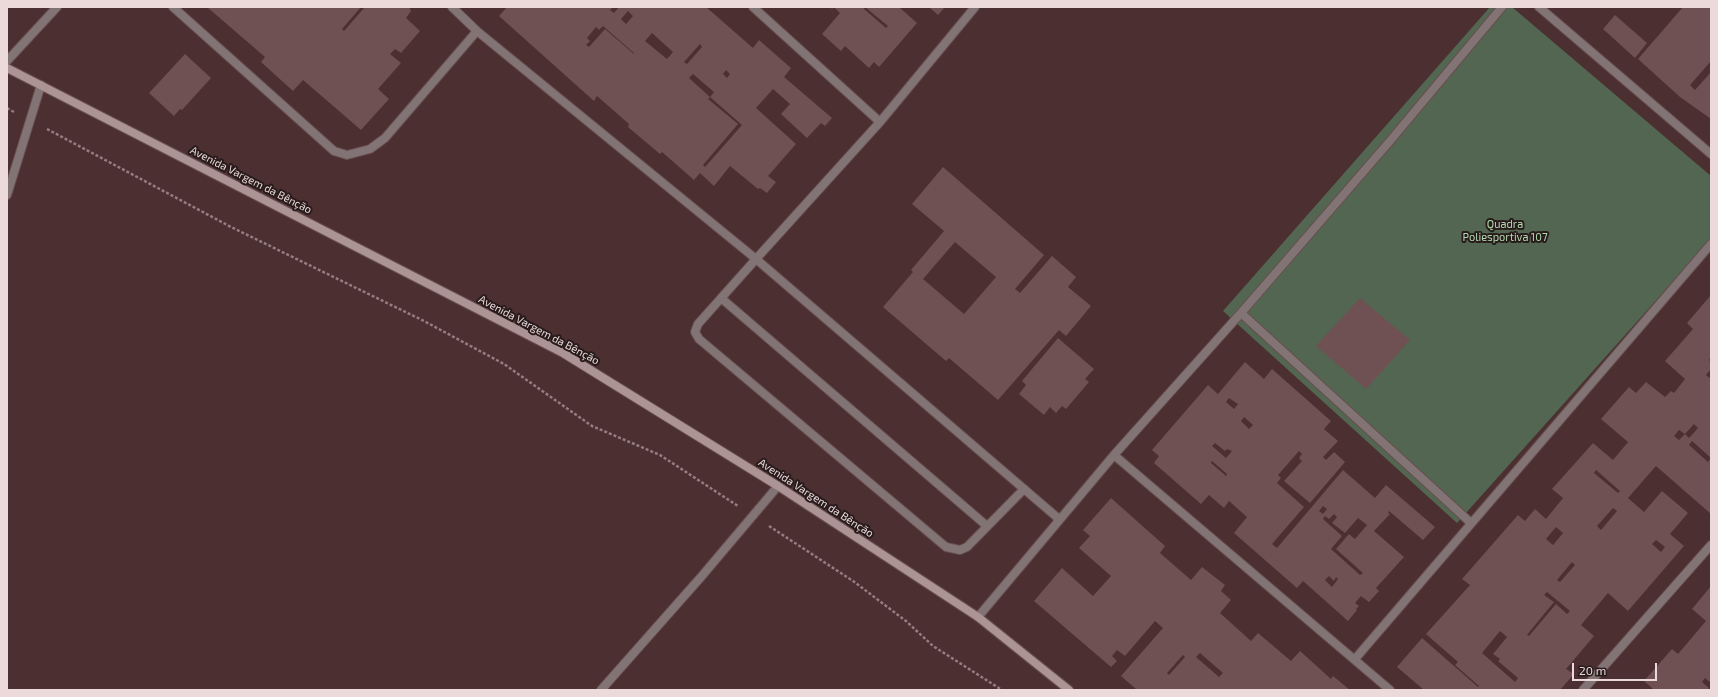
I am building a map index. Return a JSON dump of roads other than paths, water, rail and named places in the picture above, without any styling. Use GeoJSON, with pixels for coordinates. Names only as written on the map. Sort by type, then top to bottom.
{"type":"FeatureCollection","features":[{"type":"Feature","properties":{"kind":"street"},"geometry":{"type":"LineString","coordinates":[[7,61],[57,7]]}},
{"type":"Feature","properties":{"kind":"street"},"geometry":{"type":"LineString","coordinates":[[173,7],[334,151],[347,155],[370,149],[385,138],[477,31]]}},
{"type":"Feature","properties":{"kind":"street"},"geometry":{"type":"LineString","coordinates":[[452,7],[477,31],[756,258],[1059,519]]}},
{"type":"Feature","properties":{"kind":"street"},"geometry":{"type":"LineString","coordinates":[[753,7],[880,122]]}},
{"type":"Feature","properties":{"kind":"street"},"geometry":{"type":"LineString","coordinates":[[975,7],[880,122],[756,258],[698,324],[695,332],[699,339],[946,547],[960,550],[966,547],[1024,488]]}},
{"type":"Feature","properties":{"kind":"street"},"geometry":{"type":"LineString","coordinates":[[978,617],[1059,519],[1241,313],[1390,141],[1502,7]]}},
{"type":"Feature","properties":{"kind":"street"},"geometry":{"type":"LineString","coordinates":[[1539,7],[1711,154]]}},
{"type":"Feature","properties":{"kind":"street","name":"Avenida Vargem da Bênção"},"geometry":{"type":"LineString","coordinates":[[7,68],[563,353],[778,486],[978,617],[1069,690]]}},
{"type":"Feature","properties":{"kind":"street"},"geometry":{"type":"LineString","coordinates":[[7,195],[41,85]]}},
{"type":"Feature","properties":{"kind":"street"},"geometry":{"type":"LineString","coordinates":[[1355,659],[1711,244]]}},
{"type":"Feature","properties":{"kind":"street"},"geometry":{"type":"LineString","coordinates":[[721,298],[987,526]]}},
{"type":"Feature","properties":{"kind":"street"},"geometry":{"type":"LineString","coordinates":[[1241,313],[1471,523]]}},
{"type":"Feature","properties":{"kind":"street"},"geometry":{"type":"LineString","coordinates":[[1114,455],[1390,690]]}},
{"type":"Feature","properties":{"kind":"street"},"geometry":{"type":"LineString","coordinates":[[601,690],[701,577],[778,486]]}},
{"type":"Feature","properties":{"kind":"street"},"geometry":{"type":"LineString","coordinates":[[1583,690],[1711,545]]}},
{"type":"Feature","properties":{"kind":"park label","name":"Quadra Poliesportiva 107"},"geometry":{"type":"Point","coordinates":[1505,230]}}]}
